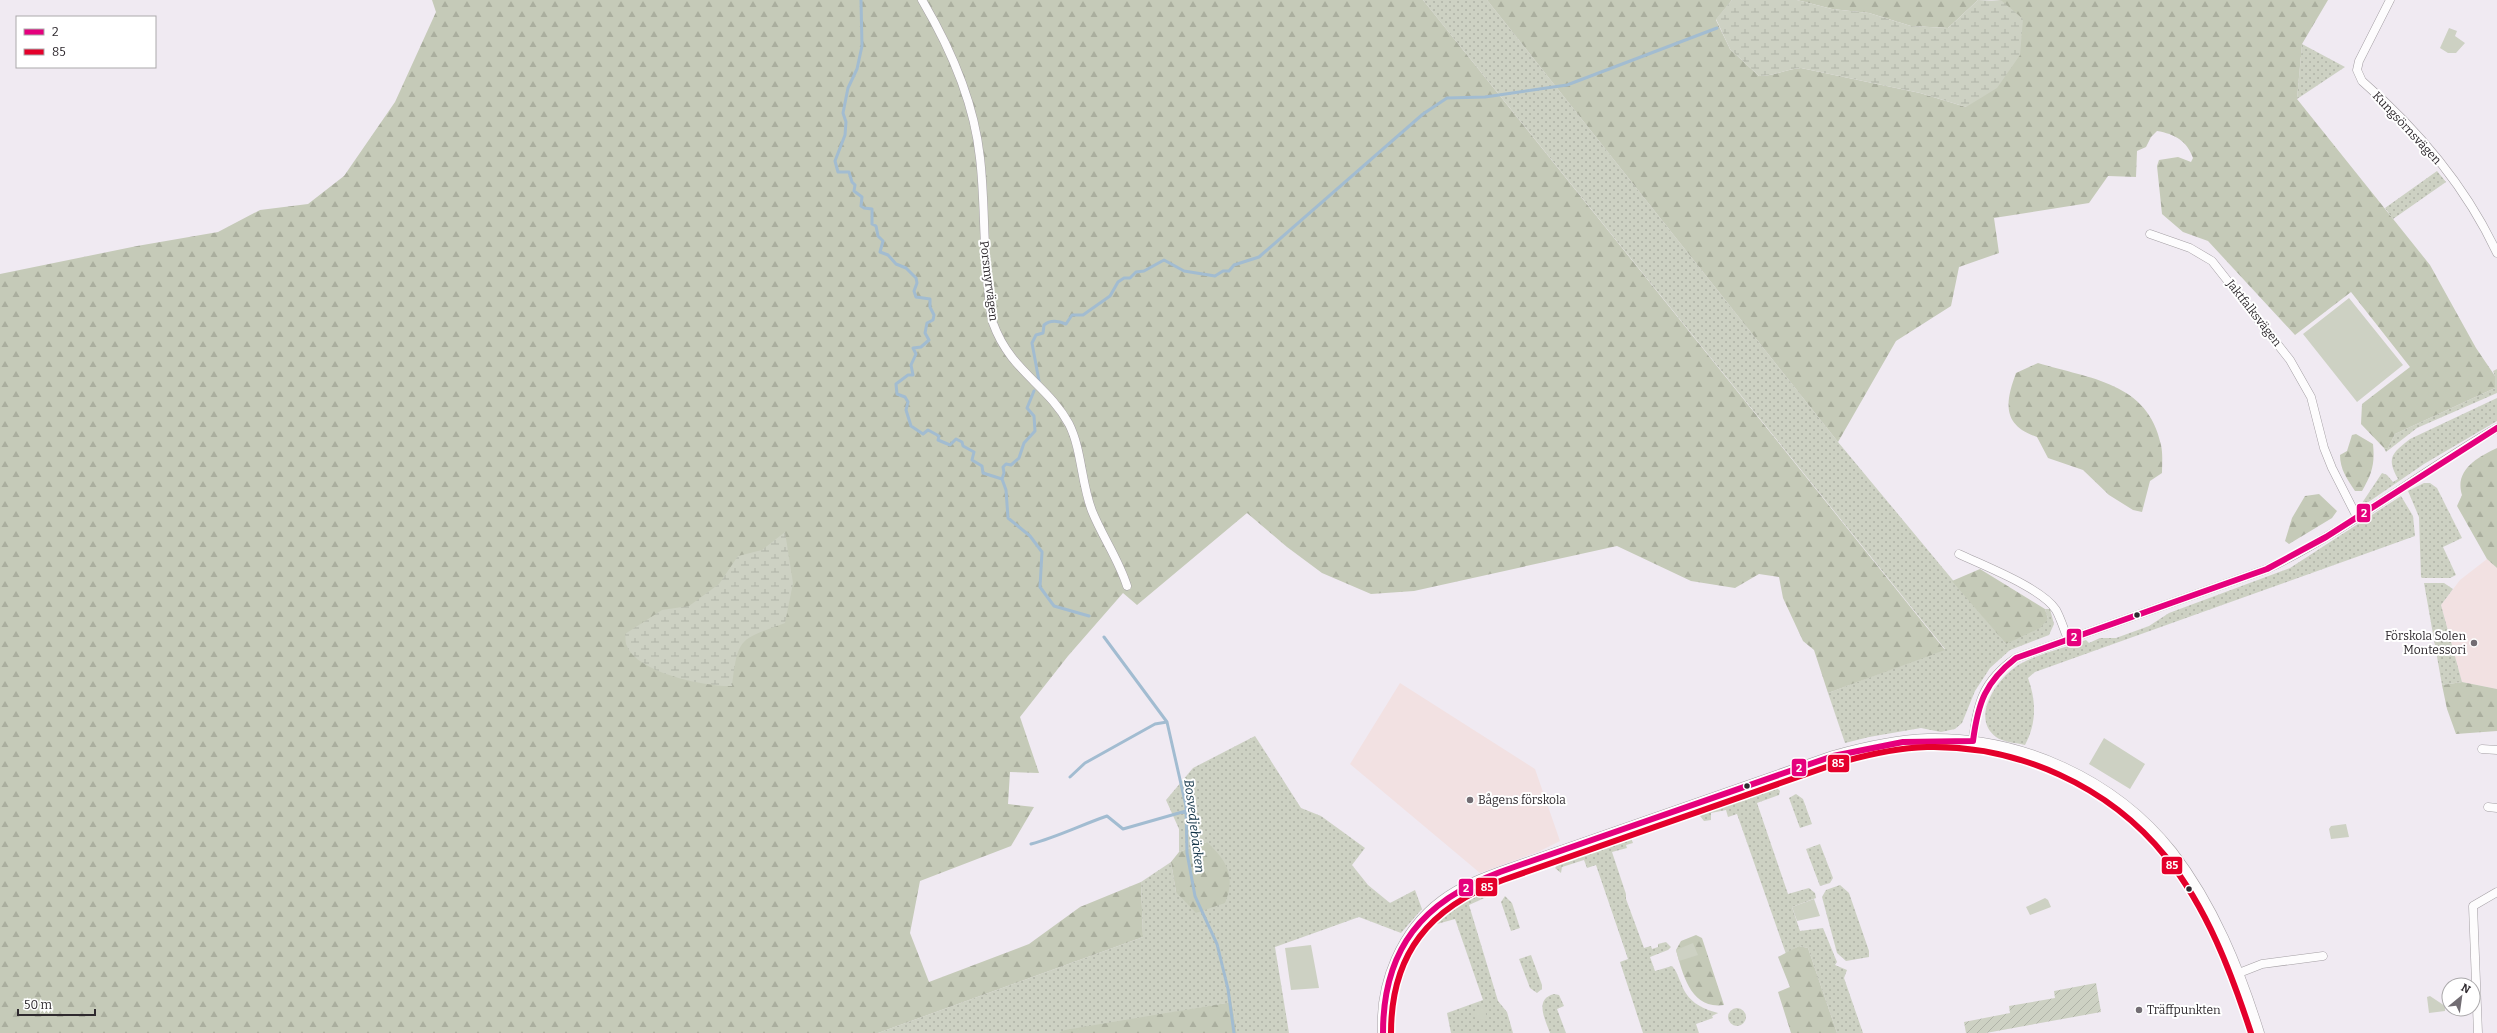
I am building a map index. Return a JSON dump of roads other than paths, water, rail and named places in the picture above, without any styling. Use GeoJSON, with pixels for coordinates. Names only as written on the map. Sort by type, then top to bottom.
{"type":"FeatureCollection","features":[{"type":"Feature","properties":{"kind":"street","name":"Porsmyrvägen"},"geometry":{"type":"LineString","coordinates":[[922,0],[952,59],[966,92],[974,122],[980,158],[984,249],[993,321],[1002,345],[1015,364],[1054,404],[1069,424],[1077,447],[1081,475],[1091,510],[1127,586]]}},
{"type":"Feature","properties":{"kind":"street","name":"Kungsörnsvägen"},"geometry":{"type":"LineString","coordinates":[[2390,0],[2359,61],[2359,75],[2429,150],[2464,192],[2497,253]]}},
{"type":"Feature","properties":{"kind":"street","name":"Jaktfalksvägen"},"geometry":{"type":"LineString","coordinates":[[2150,234],[2190,248],[2212,261],[2290,360],[2311,397],[2321,442],[2332,468],[2357,517]]}},
{"type":"Feature","properties":{"kind":"street"},"geometry":{"type":"LineString","coordinates":[[1973,741],[1982,695],[1997,673],[2016,658],[2267,569],[2304,551],[2497,428]]}},
{"type":"Feature","properties":{"kind":"street"},"geometry":{"type":"LineString","coordinates":[[1959,554],[2006,575],[2045,598],[2056,610],[2068,639]]}},
{"type":"Feature","properties":{"kind":"street"},"geometry":{"type":"LineString","coordinates":[[1383,1033],[1383,1009],[1388,982],[1406,940],[1434,908],[1461,889],[1496,874],[1612,832],[1833,756],[1870,745],[1928,739],[1973,741],[2015,749],[2055,764],[2109,793],[2138,816],[2172,852],[2213,915],[2239,973],[2259,1033]]}},
{"type":"Feature","properties":{"kind":"street"},"geometry":{"type":"LineString","coordinates":[[2482,749],[2497,750]]}},
{"type":"Feature","properties":{"kind":"street"},"geometry":{"type":"LineString","coordinates":[[2488,807],[2497,808]]}},
{"type":"Feature","properties":{"kind":"street"},"geometry":{"type":"LineString","coordinates":[[2478,1033],[2473,906],[2497,892]]}},
{"type":"Feature","properties":{"kind":"street"},"geometry":{"type":"LineString","coordinates":[[2239,973],[2262,964],[2323,956]]}},
{"type":"Feature","properties":{"kind":"waterway","name":"Bosvedjebäcken"},"geometry":{"type":"LineString","coordinates":[[861,0],[862,46],[857,69],[848,88],[843,113],[846,122],[845,135],[835,161],[838,172],[849,172],[852,182],[855,185],[854,191],[862,197],[861,206],[872,209],[872,224],[876,226],[878,236],[883,241],[880,252],[888,255],[896,264],[906,268],[916,278],[917,283],[914,291],[916,297],[930,299],[930,307],[934,315],[933,320],[927,323],[925,333],[929,340],[921,347],[913,348],[916,354],[911,365],[913,375],[908,375],[896,384],[897,394],[905,397],[908,402],[906,410],[911,426],[923,434],[928,430],[939,436],[938,440],[950,445],[956,439],[962,442],[963,446],[974,452],[972,460],[982,466],[983,473],[1002,479],[1006,490],[1008,518],[1030,536],[1042,552],[1040,587],[1054,606],[1089,616]]}},
{"type":"Feature","properties":{"kind":"waterway"},"geometry":{"type":"LineString","coordinates":[[1039,381],[1032,343],[1036,335],[1043,333],[1044,325],[1049,322],[1060,322],[1066,324],[1072,315],[1083,315],[1110,296],[1118,282],[1124,278],[1130,278],[1136,272],[1144,271],[1164,260],[1184,271],[1215,276],[1223,271],[1229,271],[1234,265],[1259,257],[1423,114],[1447,98],[1485,97],[1567,85],[1717,28]]}},
{"type":"Feature","properties":{"kind":"waterway"},"geometry":{"type":"LineString","coordinates":[[1002,479],[1004,473],[1003,467],[1006,464],[1011,465],[1019,458],[1024,443],[1035,431],[1034,416],[1027,408],[1034,391]]}},
{"type":"Feature","properties":{"kind":"waterway","name":"Bosvedjebäcken"},"geometry":{"type":"LineString","coordinates":[[1104,637],[1167,722],[1186,806],[1187,853],[1195,896],[1217,944],[1228,989],[1234,1033]]}},
{"type":"Feature","properties":{"kind":"waterway"},"geometry":{"type":"LineString","coordinates":[[1070,777],[1085,763],[1155,724],[1167,722]]}},
{"type":"Feature","properties":{"kind":"waterway"},"geometry":{"type":"LineString","coordinates":[[1031,844],[1107,816],[1123,829],[1186,811]]}},
{"type":"Feature","properties":{"kind":"place","name":"Förskola Solen Montessori"},"geometry":{"type":"Point","coordinates":[2474,643]}},
{"type":"Feature","properties":{"kind":"place","name":"Bågens förskola"},"geometry":{"type":"Point","coordinates":[1470,800]}},
{"type":"Feature","properties":{"kind":"place","name":"Träffpunkten"},"geometry":{"type":"Point","coordinates":[2139,1010]}}]}
